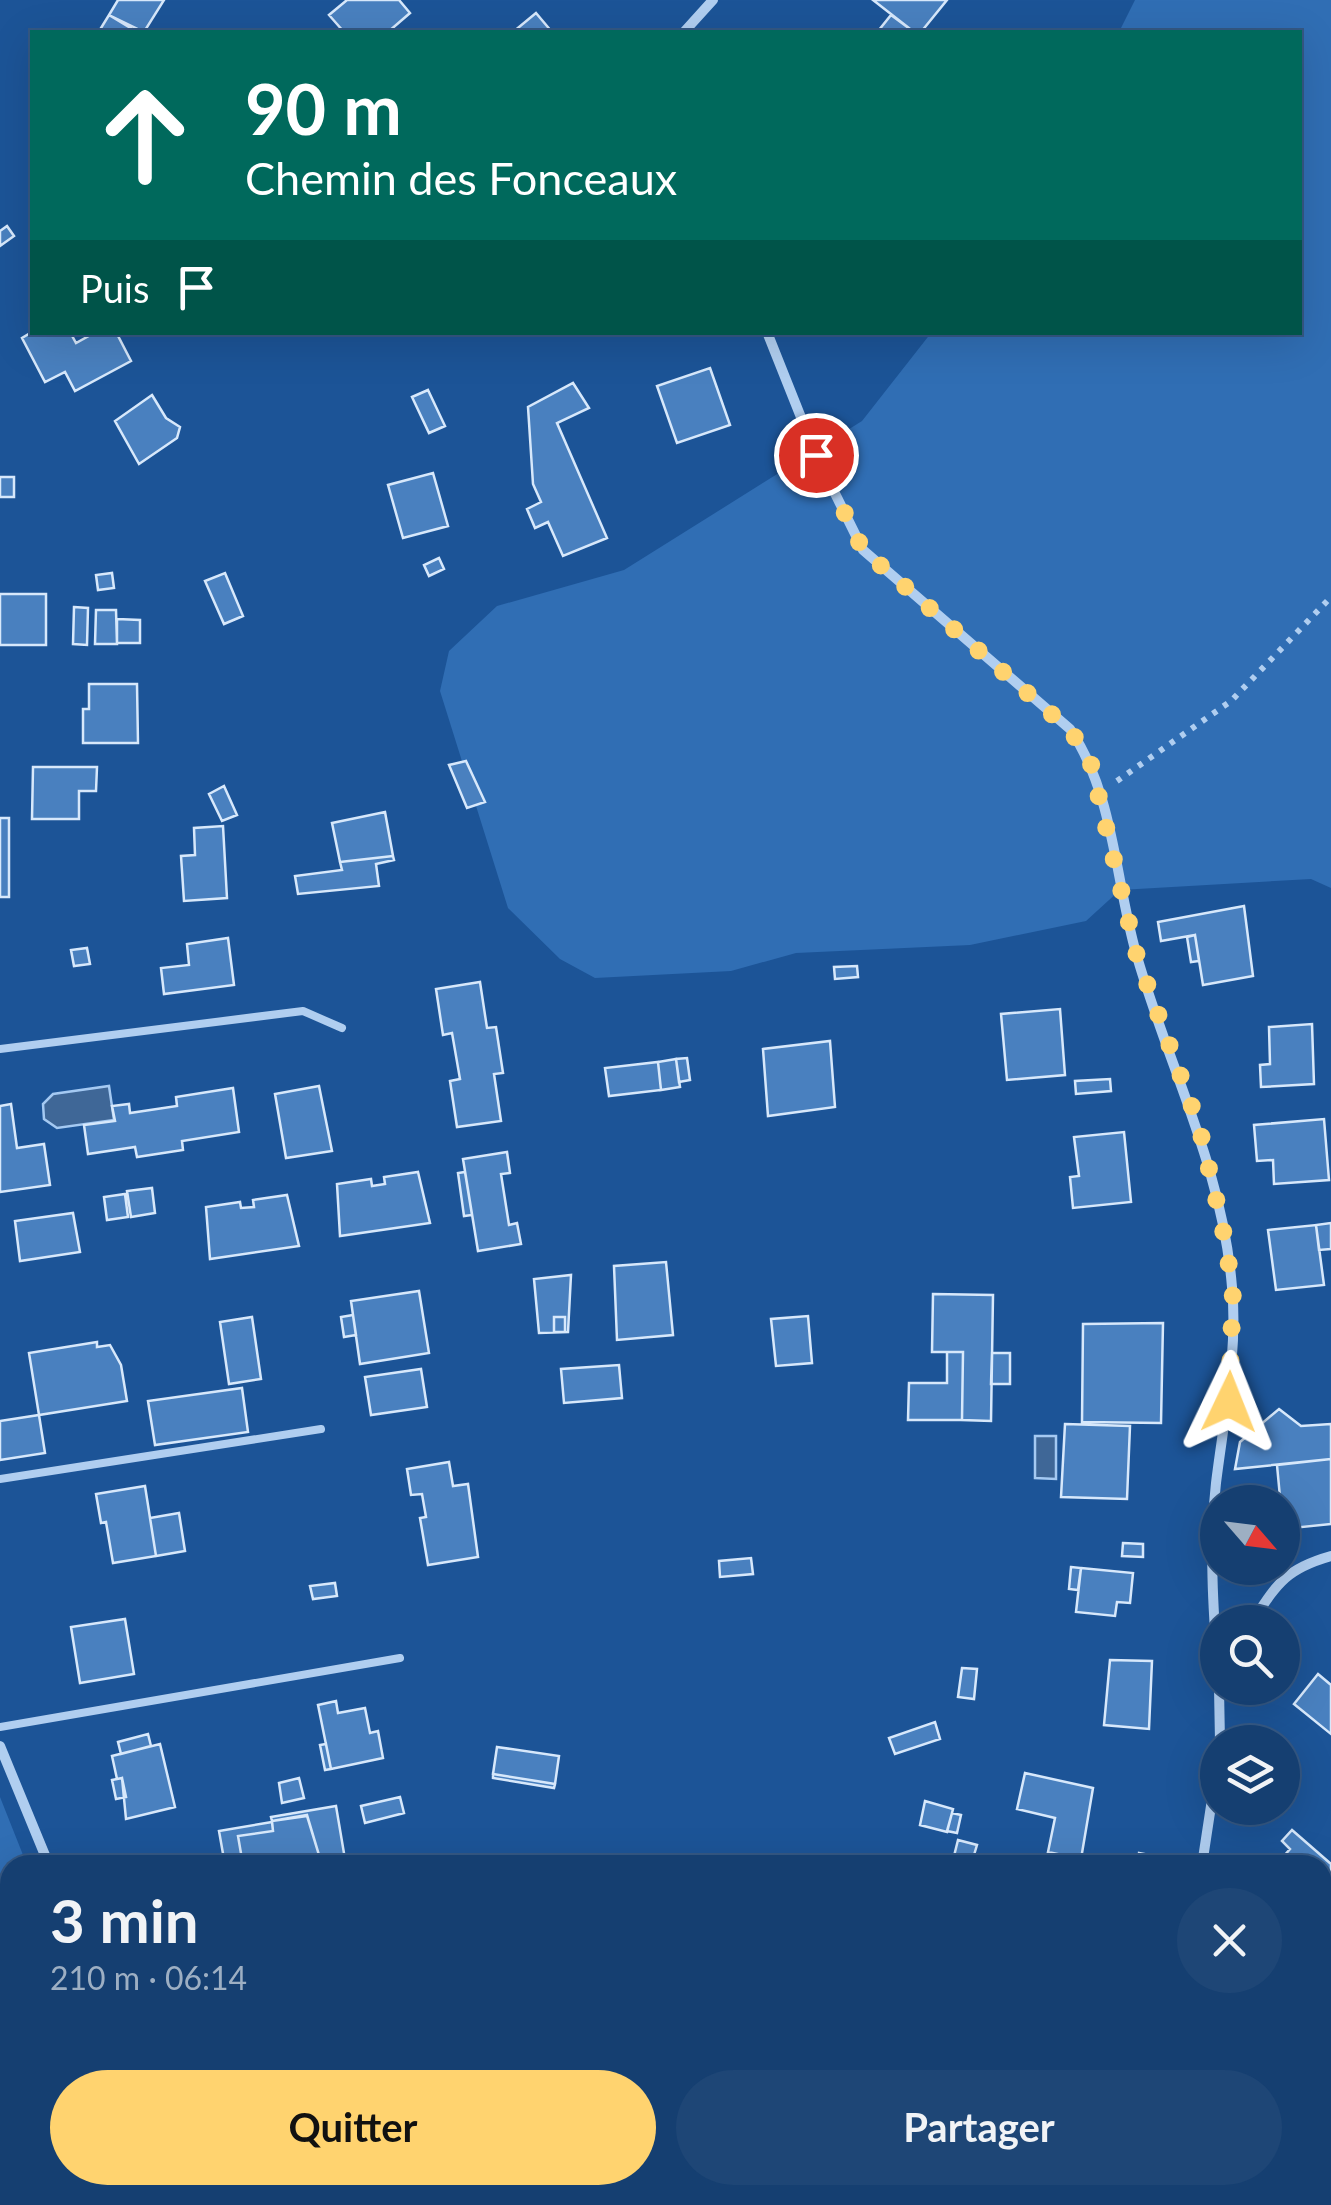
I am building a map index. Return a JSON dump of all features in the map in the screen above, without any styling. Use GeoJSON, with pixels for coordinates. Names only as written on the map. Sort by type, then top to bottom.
{"type":"FeatureCollection","features":[{"type":"Feature","properties":{"kind":"street"},"geometry":{"type":"LineString","coordinates":[[686,30],[714,0]]}},
{"type":"Feature","properties":{"kind":"street"},"geometry":{"type":"LineString","coordinates":[[768,335],[816,455],[863,550],[1070,730],[1090,760],[1137,956],[1199,1126],[1233,1289],[1229,1402],[1215,1504],[1216,1605]]}},
{"type":"Feature","properties":{"kind":"street"},"geometry":{"type":"LineString","coordinates":[[1263,1605],[1281,1579],[1301,1565],[1331,1556]]}},
{"type":"Feature","properties":{"kind":"street"},"geometry":{"type":"LineString","coordinates":[[1,1753],[45,1855]]}},
{"type":"Feature","properties":{"kind":"street"},"geometry":{"type":"LineString","coordinates":[[1204,1855],[1208,1825]]}},
{"type":"Feature","properties":{"kind":"lane"},"geometry":{"type":"LineString","coordinates":[[0,1049],[302,1011],[342,1028]]}},
{"type":"Feature","properties":{"kind":"lane"},"geometry":{"type":"LineString","coordinates":[[0,1479],[321,1429]]}},
{"type":"Feature","properties":{"kind":"lane"},"geometry":{"type":"LineString","coordinates":[[0,1726],[400,1658]]}},
{"type":"Feature","properties":{"kind":"path"},"geometry":{"type":"LineString","coordinates":[[1100,792],[1231,701],[1331,597]]}},
{"type":"Feature","properties":{"kind":"shaded area"},"geometry":{"type":"Polygon","coordinates":[[[1135,0],[1331,0],[1331,888],[1311,879],[1120,890],[1086,921],[970,945],[796,953],[731,971],[595,978],[560,959],[508,908],[440,691],[449,651],[497,606],[624,570],[862,421],[929,335],[1302,335],[1302,30],[1120,30],[1135,0]]]}},
{"type":"Feature","properties":{"kind":"shaded area"},"geometry":{"type":"Polygon","coordinates":[[[109,1086],[114,1120],[57,1128],[44,1119],[43,1104],[53,1094],[109,1086]]]}},
{"type":"Feature","properties":{"kind":"shaded area"},"geometry":{"type":"Polygon","coordinates":[[[1035,1436],[1056,1436],[1056,1479],[1035,1478],[1035,1436]]]}},
{"type":"Feature","properties":{"kind":"shaded area"},"geometry":{"type":"Polygon","coordinates":[[[0,1797],[23,1855],[0,1855],[0,1797]]]}},
{"type":"Feature","properties":{"kind":"building"},"geometry":{"type":"Polygon","coordinates":[[[118,0],[164,0],[145,30],[109,15],[118,0]]]}},
{"type":"Feature","properties":{"kind":"building"},"geometry":{"type":"Polygon","coordinates":[[[347,0],[399,0],[410,13],[390,30],[342,30],[329,15],[347,0]]]}},
{"type":"Feature","properties":{"kind":"building"},"geometry":{"type":"Polygon","coordinates":[[[873,0],[947,0],[923,30],[911,30],[873,0]]]}},
{"type":"Feature","properties":{"kind":"building"},"geometry":{"type":"Polygon","coordinates":[[[536,13],[550,30],[515,30],[536,13]]]}},
{"type":"Feature","properties":{"kind":"building"},"geometry":{"type":"Polygon","coordinates":[[[109,15],[134,30],[105,30],[101,28],[109,15]]]}},
{"type":"Feature","properties":{"kind":"building"},"geometry":{"type":"Polygon","coordinates":[[[891,15],[911,30],[879,30],[891,15]]]}},
{"type":"Feature","properties":{"kind":"building"},"geometry":{"type":"Polygon","coordinates":[[[7,226],[14,236],[0,246],[0,231],[7,226]]]}},
{"type":"Feature","properties":{"kind":"building"},"geometry":{"type":"Polygon","coordinates":[[[30,333],[72,335],[76,343],[91,335],[118,335],[131,361],[75,391],[65,372],[45,382],[22,338],[30,333]]]}},
{"type":"Feature","properties":{"kind":"building"},"geometry":{"type":"Polygon","coordinates":[[[710,368],[730,425],[677,443],[657,386],[710,368]]]}},
{"type":"Feature","properties":{"kind":"building"},"geometry":{"type":"Polygon","coordinates":[[[573,383],[589,408],[557,423],[607,538],[563,556],[548,522],[535,528],[527,509],[541,502],[533,484],[528,407],[573,383]]]}},
{"type":"Feature","properties":{"kind":"building"},"geometry":{"type":"Polygon","coordinates":[[[428,390],[445,426],[429,433],[412,397],[428,390]]]}},
{"type":"Feature","properties":{"kind":"building"},"geometry":{"type":"Polygon","coordinates":[[[152,395],[166,418],[180,427],[177,438],[139,464],[115,421],[152,395]]]}},
{"type":"Feature","properties":{"kind":"building"},"geometry":{"type":"Polygon","coordinates":[[[433,473],[448,526],[403,538],[388,485],[433,473]]]}},
{"type":"Feature","properties":{"kind":"building"},"geometry":{"type":"Polygon","coordinates":[[[0,477],[14,477],[14,497],[0,497],[0,477]]]}},
{"type":"Feature","properties":{"kind":"building"},"geometry":{"type":"Polygon","coordinates":[[[439,558],[444,569],[429,576],[424,565],[439,558]]]}},
{"type":"Feature","properties":{"kind":"building"},"geometry":{"type":"Polygon","coordinates":[[[112,573],[114,588],[98,590],[96,575],[112,573]]]}},
{"type":"Feature","properties":{"kind":"building"},"geometry":{"type":"Polygon","coordinates":[[[225,573],[243,616],[224,624],[205,581],[225,573]]]}},
{"type":"Feature","properties":{"kind":"building"},"geometry":{"type":"Polygon","coordinates":[[[0,594],[46,594],[46,645],[0,645],[0,594]]]}},
{"type":"Feature","properties":{"kind":"building"},"geometry":{"type":"Polygon","coordinates":[[[74,607],[88,608],[87,645],[73,644],[74,607]]]}},
{"type":"Feature","properties":{"kind":"building"},"geometry":{"type":"Polygon","coordinates":[[[96,610],[116,610],[117,644],[95,644],[96,610]]]}},
{"type":"Feature","properties":{"kind":"building"},"geometry":{"type":"Polygon","coordinates":[[[117,619],[140,620],[140,643],[117,643],[117,619]]]}},
{"type":"Feature","properties":{"kind":"building"},"geometry":{"type":"Polygon","coordinates":[[[89,684],[137,684],[138,743],[83,743],[83,709],[89,709],[89,684]]]}},
{"type":"Feature","properties":{"kind":"building"},"geometry":{"type":"Polygon","coordinates":[[[466,761],[485,802],[467,808],[449,765],[466,761]]]}},
{"type":"Feature","properties":{"kind":"building"},"geometry":{"type":"Polygon","coordinates":[[[33,767],[97,767],[96,791],[79,791],[79,819],[32,819],[33,767]]]}},
{"type":"Feature","properties":{"kind":"building"},"geometry":{"type":"Polygon","coordinates":[[[224,786],[237,815],[222,821],[209,794],[224,786]]]}},
{"type":"Feature","properties":{"kind":"building"},"geometry":{"type":"Polygon","coordinates":[[[385,812],[393,856],[340,862],[332,823],[385,812]]]}},
{"type":"Feature","properties":{"kind":"building"},"geometry":{"type":"Polygon","coordinates":[[[0,818],[9,818],[9,897],[0,897],[0,818]]]}},
{"type":"Feature","properties":{"kind":"building"},"geometry":{"type":"Polygon","coordinates":[[[223,826],[227,898],[184,901],[181,856],[195,855],[194,828],[223,826]]]}},
{"type":"Feature","properties":{"kind":"building"},"geometry":{"type":"Polygon","coordinates":[[[393,856],[394,860],[376,864],[379,886],[298,894],[295,876],[342,870],[340,862],[393,856]]]}},
{"type":"Feature","properties":{"kind":"building"},"geometry":{"type":"Polygon","coordinates":[[[1244,906],[1253,976],[1203,985],[1195,935],[1161,941],[1158,922],[1244,906]]]}},
{"type":"Feature","properties":{"kind":"building"},"geometry":{"type":"Polygon","coordinates":[[[1195,935],[1199,961],[1191,962],[1187,937],[1195,935]]]}},
{"type":"Feature","properties":{"kind":"building"},"geometry":{"type":"Polygon","coordinates":[[[228,938],[234,985],[164,994],[161,968],[189,965],[187,944],[228,938]]]}},
{"type":"Feature","properties":{"kind":"building"},"geometry":{"type":"Polygon","coordinates":[[[87,948],[90,964],[74,966],[71,950],[87,948]]]}},
{"type":"Feature","properties":{"kind":"building"},"geometry":{"type":"Polygon","coordinates":[[[857,966],[858,977],[835,979],[834,967],[857,966]]]}},
{"type":"Feature","properties":{"kind":"building"},"geometry":{"type":"Polygon","coordinates":[[[480,982],[487,1028],[496,1027],[503,1073],[494,1074],[501,1121],[457,1127],[450,1081],[460,1079],[452,1033],[443,1035],[436,989],[480,982]]]}},
{"type":"Feature","properties":{"kind":"building"},"geometry":{"type":"Polygon","coordinates":[[[1060,1009],[1065,1075],[1007,1080],[1001,1014],[1060,1009]]]}},
{"type":"Feature","properties":{"kind":"building"},"geometry":{"type":"Polygon","coordinates":[[[1312,1024],[1314,1084],[1261,1087],[1260,1065],[1270,1064],[1269,1027],[1312,1024]]]}},
{"type":"Feature","properties":{"kind":"building"},"geometry":{"type":"Polygon","coordinates":[[[830,1041],[835,1107],[768,1116],[763,1049],[830,1041]]]}},
{"type":"Feature","properties":{"kind":"building"},"geometry":{"type":"Polygon","coordinates":[[[687,1058],[690,1080],[679,1082],[676,1059],[687,1058]]]}},
{"type":"Feature","properties":{"kind":"building"},"geometry":{"type":"Polygon","coordinates":[[[676,1059],[680,1087],[661,1090],[658,1062],[676,1059]]]}},
{"type":"Feature","properties":{"kind":"building"},"geometry":{"type":"Polygon","coordinates":[[[658,1062],[661,1090],[609,1096],[605,1068],[658,1062]]]}},
{"type":"Feature","properties":{"kind":"building"},"geometry":{"type":"Polygon","coordinates":[[[1110,1079],[1111,1091],[1076,1094],[1075,1081],[1110,1079]]]}},
{"type":"Feature","properties":{"kind":"building"},"geometry":{"type":"Polygon","coordinates":[[[319,1086],[332,1151],[286,1158],[275,1094],[319,1086]]]}},
{"type":"Feature","properties":{"kind":"building"},"geometry":{"type":"Polygon","coordinates":[[[233,1088],[239,1132],[182,1141],[183,1150],[137,1157],[135,1147],[88,1154],[84,1125],[115,1121],[112,1106],[129,1104],[130,1113],[177,1106],[176,1097],[233,1088]]]}},
{"type":"Feature","properties":{"kind":"building"},"geometry":{"type":"Polygon","coordinates":[[[11,1104],[17,1148],[44,1144],[50,1185],[0,1192],[0,1106],[11,1104]]]}},
{"type":"Feature","properties":{"kind":"building"},"geometry":{"type":"Polygon","coordinates":[[[1324,1119],[1329,1180],[1274,1184],[1273,1160],[1257,1161],[1254,1125],[1324,1119]]]}},
{"type":"Feature","properties":{"kind":"building"},"geometry":{"type":"Polygon","coordinates":[[[1124,1132],[1131,1202],[1073,1208],[1070,1177],[1079,1176],[1074,1137],[1124,1132]]]}},
{"type":"Feature","properties":{"kind":"building"},"geometry":{"type":"Polygon","coordinates":[[[507,1152],[510,1173],[501,1174],[509,1225],[517,1223],[521,1244],[478,1251],[463,1159],[507,1152]]]}},
{"type":"Feature","properties":{"kind":"building"},"geometry":{"type":"Polygon","coordinates":[[[418,1172],[430,1223],[340,1236],[337,1184],[371,1179],[372,1186],[385,1184],[384,1177],[418,1172]]]}},
{"type":"Feature","properties":{"kind":"building"},"geometry":{"type":"Polygon","coordinates":[[[465,1172],[472,1215],[464,1216],[458,1173],[465,1172]]]}},
{"type":"Feature","properties":{"kind":"building"},"geometry":{"type":"Polygon","coordinates":[[[152,1188],[155,1213],[131,1217],[127,1191],[152,1188]]]}},
{"type":"Feature","properties":{"kind":"building"},"geometry":{"type":"Polygon","coordinates":[[[125,1194],[128,1217],[107,1220],[104,1197],[125,1194]]]}},
{"type":"Feature","properties":{"kind":"building"},"geometry":{"type":"Polygon","coordinates":[[[287,1195],[299,1246],[210,1259],[206,1207],[240,1202],[241,1208],[254,1207],[253,1200],[287,1195]]]}},
{"type":"Feature","properties":{"kind":"building"},"geometry":{"type":"Polygon","coordinates":[[[73,1213],[80,1252],[20,1261],[15,1221],[73,1213]]]}},
{"type":"Feature","properties":{"kind":"building"},"geometry":{"type":"Polygon","coordinates":[[[1331,1223],[1331,1249],[1319,1250],[1316,1225],[1331,1223]]]}},
{"type":"Feature","properties":{"kind":"building"},"geometry":{"type":"Polygon","coordinates":[[[1316,1225],[1324,1285],[1276,1290],[1268,1230],[1316,1225]]]}},
{"type":"Feature","properties":{"kind":"building"},"geometry":{"type":"Polygon","coordinates":[[[666,1262],[673,1335],[617,1340],[614,1266],[666,1262]]]}},
{"type":"Feature","properties":{"kind":"building"},"geometry":{"type":"Polygon","coordinates":[[[571,1275],[568,1332],[539,1333],[534,1279],[571,1275]]]}},
{"type":"Feature","properties":{"kind":"building"},"geometry":{"type":"Polygon","coordinates":[[[419,1291],[429,1353],[360,1364],[351,1301],[419,1291]]]}},
{"type":"Feature","properties":{"kind":"building"},"geometry":{"type":"Polygon","coordinates":[[[933,1294],[993,1295],[991,1421],[962,1420],[963,1352],[932,1352],[933,1294]]]}},
{"type":"Feature","properties":{"kind":"building"},"geometry":{"type":"Polygon","coordinates":[[[353,1315],[356,1335],[344,1337],[341,1317],[353,1315]]]}},
{"type":"Feature","properties":{"kind":"building"},"geometry":{"type":"Polygon","coordinates":[[[808,1316],[812,1363],[776,1366],[771,1319],[808,1316]]]}},
{"type":"Feature","properties":{"kind":"building"},"geometry":{"type":"Polygon","coordinates":[[[252,1317],[261,1379],[229,1384],[220,1322],[252,1317]]]}},
{"type":"Feature","properties":{"kind":"building"},"geometry":{"type":"Polygon","coordinates":[[[554,1317],[565,1317],[565,1332],[554,1332],[554,1317]]]}},
{"type":"Feature","properties":{"kind":"building"},"geometry":{"type":"Polygon","coordinates":[[[1163,1323],[1161,1423],[1082,1422],[1083,1324],[1163,1323]]]}},
{"type":"Feature","properties":{"kind":"building"},"geometry":{"type":"Polygon","coordinates":[[[97,1342],[97,1347],[110,1345],[121,1365],[127,1401],[39,1415],[29,1353],[97,1342]]]}},
{"type":"Feature","properties":{"kind":"building"},"geometry":{"type":"Polygon","coordinates":[[[947,1352],[963,1352],[962,1420],[908,1420],[909,1383],[947,1383],[947,1352]]]}},
{"type":"Feature","properties":{"kind":"building"},"geometry":{"type":"Polygon","coordinates":[[[992,1353],[1010,1353],[1010,1384],[991,1384],[992,1353]]]}},
{"type":"Feature","properties":{"kind":"building"},"geometry":{"type":"Polygon","coordinates":[[[619,1365],[622,1398],[564,1403],[561,1369],[619,1365]]]}},
{"type":"Feature","properties":{"kind":"building"},"geometry":{"type":"Polygon","coordinates":[[[421,1369],[427,1407],[371,1415],[365,1377],[421,1369]]]}},
{"type":"Feature","properties":{"kind":"building"},"geometry":{"type":"Polygon","coordinates":[[[242,1388],[248,1432],[155,1445],[148,1401],[242,1388]]]}},
{"type":"Feature","properties":{"kind":"building"},"geometry":{"type":"Polygon","coordinates":[[[1279,1409],[1301,1426],[1331,1424],[1331,1459],[1235,1469],[1240,1442],[1279,1409]]]}},
{"type":"Feature","properties":{"kind":"building"},"geometry":{"type":"Polygon","coordinates":[[[39,1415],[45,1453],[0,1460],[0,1421],[39,1415]]]}},
{"type":"Feature","properties":{"kind":"building"},"geometry":{"type":"Polygon","coordinates":[[[1065,1424],[1130,1426],[1127,1499],[1061,1497],[1065,1424]]]}},
{"type":"Feature","properties":{"kind":"building"},"geometry":{"type":"Polygon","coordinates":[[[1331,1459],[1331,1524],[1300,1527],[1300,1485],[1279,1485],[1277,1465],[1331,1459]]]}},
{"type":"Feature","properties":{"kind":"building"},"geometry":{"type":"Polygon","coordinates":[[[449,1462],[453,1486],[468,1484],[478,1557],[428,1565],[420,1518],[426,1517],[422,1494],[411,1495],[407,1469],[449,1462]]]}},
{"type":"Feature","properties":{"kind":"building"},"geometry":{"type":"Polygon","coordinates":[[[145,1486],[156,1556],[113,1563],[106,1522],[101,1523],[96,1494],[145,1486]]]}},
{"type":"Feature","properties":{"kind":"building"},"geometry":{"type":"Polygon","coordinates":[[[179,1513],[185,1551],[156,1556],[150,1518],[179,1513]]]}},
{"type":"Feature","properties":{"kind":"building"},"geometry":{"type":"Polygon","coordinates":[[[1123,1543],[1143,1544],[1143,1557],[1122,1556],[1123,1543]]]}},
{"type":"Feature","properties":{"kind":"building"},"geometry":{"type":"Polygon","coordinates":[[[751,1558],[753,1574],[720,1577],[719,1561],[751,1558]]]}},
{"type":"Feature","properties":{"kind":"building"},"geometry":{"type":"Polygon","coordinates":[[[1071,1567],[1081,1568],[1078,1590],[1069,1589],[1071,1567]]]}},
{"type":"Feature","properties":{"kind":"building"},"geometry":{"type":"Polygon","coordinates":[[[1081,1568],[1133,1573],[1130,1603],[1117,1602],[1115,1616],[1076,1612],[1081,1568]]]}},
{"type":"Feature","properties":{"kind":"building"},"geometry":{"type":"Polygon","coordinates":[[[335,1583],[337,1596],[313,1599],[310,1586],[335,1583]]]}},
{"type":"Feature","properties":{"kind":"building"},"geometry":{"type":"Polygon","coordinates":[[[125,1619],[134,1674],[80,1683],[71,1627],[125,1619]]]}},
{"type":"Feature","properties":{"kind":"building"},"geometry":{"type":"Polygon","coordinates":[[[1110,1660],[1152,1661],[1149,1729],[1104,1725],[1110,1660]]]}},
{"type":"Feature","properties":{"kind":"building"},"geometry":{"type":"Polygon","coordinates":[[[962,1668],[977,1669],[974,1699],[958,1697],[962,1668]]]}},
{"type":"Feature","properties":{"kind":"building"},"geometry":{"type":"Polygon","coordinates":[[[1318,1674],[1331,1685],[1331,1734],[1295,1705],[1300,1705],[1300,1696],[1318,1674]]]}},
{"type":"Feature","properties":{"kind":"building"},"geometry":{"type":"Polygon","coordinates":[[[336,1701],[338,1713],[365,1708],[370,1733],[378,1731],[383,1758],[331,1769],[318,1705],[336,1701]]]}},
{"type":"Feature","properties":{"kind":"building"},"geometry":{"type":"Polygon","coordinates":[[[935,1722],[940,1739],[895,1754],[889,1738],[935,1722]]]}},
{"type":"Feature","properties":{"kind":"building"},"geometry":{"type":"Polygon","coordinates":[[[148,1734],[151,1746],[121,1754],[118,1742],[148,1734]]]}},
{"type":"Feature","properties":{"kind":"building"},"geometry":{"type":"Polygon","coordinates":[[[160,1744],[175,1807],[126,1819],[122,1778],[117,1779],[112,1756],[160,1744]]]}},
{"type":"Feature","properties":{"kind":"building"},"geometry":{"type":"Polygon","coordinates":[[[326,1744],[331,1769],[325,1770],[320,1745],[326,1744]]]}},
{"type":"Feature","properties":{"kind":"building"},"geometry":{"type":"Polygon","coordinates":[[[497,1747],[559,1756],[555,1784],[493,1774],[497,1747]]]}},
{"type":"Feature","properties":{"kind":"building"},"geometry":{"type":"Polygon","coordinates":[[[1025,1773],[1093,1788],[1082,1855],[1048,1852],[1055,1818],[1017,1809],[1025,1773]]]}},
{"type":"Feature","properties":{"kind":"building"},"geometry":{"type":"Polygon","coordinates":[[[493,1774],[555,1784],[554,1788],[493,1778],[493,1774]]]}},
{"type":"Feature","properties":{"kind":"building"},"geometry":{"type":"Polygon","coordinates":[[[122,1778],[126,1797],[116,1799],[112,1780],[122,1778]]]}},
{"type":"Feature","properties":{"kind":"building"},"geometry":{"type":"Polygon","coordinates":[[[299,1778],[304,1798],[282,1803],[279,1783],[299,1778]]]}},
{"type":"Feature","properties":{"kind":"building"},"geometry":{"type":"Polygon","coordinates":[[[400,1797],[404,1813],[365,1823],[361,1806],[400,1797]]]}},
{"type":"Feature","properties":{"kind":"building"},"geometry":{"type":"Polygon","coordinates":[[[925,1801],[953,1809],[947,1832],[920,1825],[925,1801]]]}},
{"type":"Feature","properties":{"kind":"building"},"geometry":{"type":"Polygon","coordinates":[[[336,1806],[344,1855],[319,1855],[307,1815],[272,1821],[271,1817],[336,1806]]]}},
{"type":"Feature","properties":{"kind":"building"},"geometry":{"type":"Polygon","coordinates":[[[952,1813],[961,1815],[957,1833],[947,1831],[952,1813]]]}},
{"type":"Feature","properties":{"kind":"building"},"geometry":{"type":"Polygon","coordinates":[[[307,1816],[319,1855],[241,1855],[238,1836],[273,1831],[272,1821],[307,1816]]]}},
{"type":"Feature","properties":{"kind":"building"},"geometry":{"type":"Polygon","coordinates":[[[272,1822],[273,1831],[238,1836],[241,1855],[223,1855],[219,1831],[272,1822]]]}},
{"type":"Feature","properties":{"kind":"building"},"geometry":{"type":"Polygon","coordinates":[[[1292,1830],[1321,1855],[1285,1855],[1290,1849],[1282,1841],[1292,1830]]]}},
{"type":"Feature","properties":{"kind":"building"},"geometry":{"type":"Polygon","coordinates":[[[958,1840],[977,1845],[974,1855],[954,1855],[958,1840]]]}},
{"type":"Feature","properties":{"kind":"route"},"geometry":{"type":"LineString","coordinates":[[816,455],[863,550],[1070,730],[1090,760],[1137,956],[1199,1126],[1222,1224],[1233,1289],[1229,1402]]}}]}
